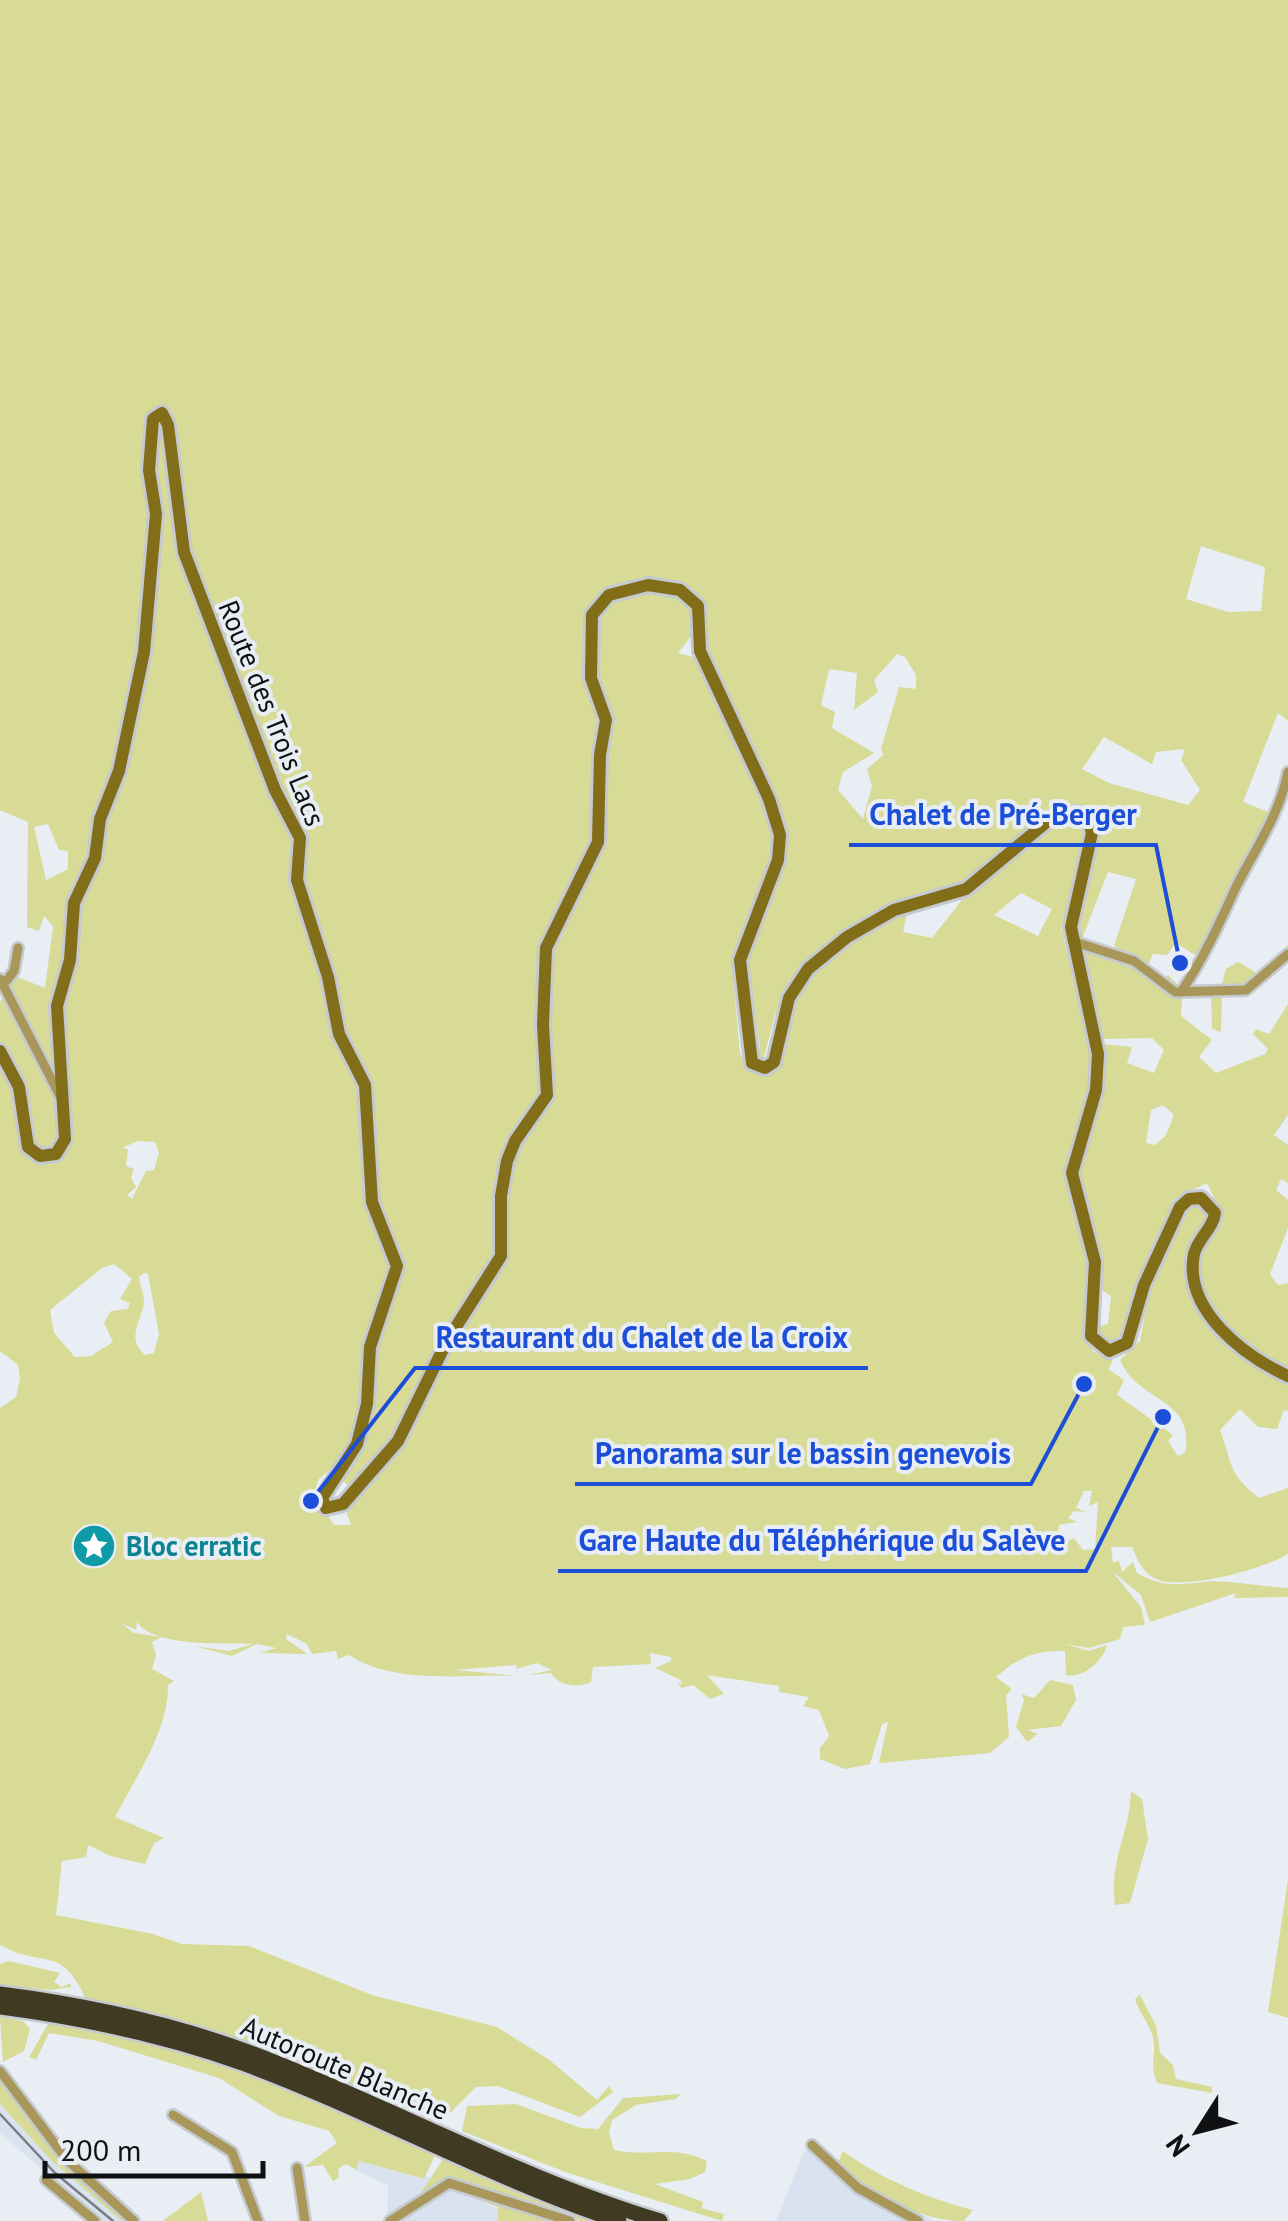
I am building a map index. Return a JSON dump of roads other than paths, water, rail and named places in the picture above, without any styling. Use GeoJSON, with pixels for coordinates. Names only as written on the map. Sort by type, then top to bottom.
{"type":"FeatureCollection","features":[{"type":"Feature","properties":{"kind":"highway","name":"Autoroute Blanche"},"geometry":{"type":"LineString","coordinates":[[0,1994],[121,2014],[217,2041],[296,2071],[530,2175],[660,2221]]}},
{"type":"Feature","properties":{"kind":"highway","name":"Autoroute Blanche"},"geometry":{"type":"LineString","coordinates":[[0,2007],[120,2027],[229,2059],[509,2180],[619,2221]]}},
{"type":"Feature","properties":{"kind":"street","name":"Route des Trois Lacs"},"geometry":{"type":"LineString","coordinates":[[0,1052],[19,1088],[25,1141],[36,1155],[52,1156],[63,1146],[56,1017],[70,960],[72,914],[95,858],[101,814],[119,771],[146,640],[157,500],[149,459],[157,414],[164,414],[179,530],[194,586],[230,664],[275,790],[300,838],[297,880],[326,970],[339,1034],[365,1085],[372,1202],[380,1233],[396,1264],[370,1348],[361,1433],[351,1456],[323,1494],[328,1509],[343,1504],[398,1441],[446,1341],[502,1256],[501,1196],[507,1161],[514,1141],[547,1095],[543,1025],[546,948],[598,842],[600,756],[606,720],[592,690],[589,632],[601,602],[619,590],[648,586],[680,590],[692,598],[699,612],[700,651],[780,835],[778,860],[740,960],[748,1052],[760,1068],[774,1062],[789,998],[800,978],[818,960],[894,910],[966,889],[1051,818],[1070,811],[1084,816],[1092,832],[1074,904],[1072,941],[1098,1054],[1096,1090],[1072,1173],[1095,1262],[1092,1336],[1110,1351],[1126,1343],[1144,1284],[1180,1207],[1189,1199],[1201,1198],[1211,1204],[1215,1216],[1194,1260],[1206,1311],[1225,1333],[1288,1376]]}},
{"type":"Feature","properties":{"kind":"street"},"geometry":{"type":"LineString","coordinates":[[1181,992],[1206,955],[1236,887],[1269,832],[1288,772]]}},
{"type":"Feature","properties":{"kind":"street"},"geometry":{"type":"LineString","coordinates":[[1072,941],[1134,961],[1168,990],[1181,992],[1246,990],[1288,954]]}},
{"type":"Feature","properties":{"kind":"street"},"geometry":{"type":"LineString","coordinates":[[18,948],[14,971],[2,982],[61,1099]]}},
{"type":"Feature","properties":{"kind":"street"},"geometry":{"type":"LineString","coordinates":[[0,2071],[67,2160],[134,2221]]}},
{"type":"Feature","properties":{"kind":"street"},"geometry":{"type":"LineString","coordinates":[[172,2115],[232,2152],[258,2221]]}},
{"type":"Feature","properties":{"kind":"street"},"geometry":{"type":"LineString","coordinates":[[812,2145],[854,2185],[918,2221]]}},
{"type":"Feature","properties":{"kind":"street"},"geometry":{"type":"LineString","coordinates":[[297,2168],[305,2221]]}},
{"type":"Feature","properties":{"kind":"street"},"geometry":{"type":"LineString","coordinates":[[46,2180],[95,2221]]}},
{"type":"Feature","properties":{"kind":"street"},"geometry":{"type":"LineString","coordinates":[[392,2220],[450,2184],[570,2221]]}},
{"type":"Feature","properties":{"kind":"railway"},"geometry":{"type":"LineString","coordinates":[[0,2114],[55,2173],[113,2221]]}},
{"type":"Feature","properties":{"kind":"place","name":"Chalet de Pré-Berger"},"geometry":{"type":"Point","coordinates":[1180,963]}},
{"type":"Feature","properties":{"kind":"place","name":"Panorama sur le bassin genevois"},"geometry":{"type":"Point","coordinates":[1084,1384]}},
{"type":"Feature","properties":{"kind":"place","name":"Gare Haute du Téléphérique du Salève"},"geometry":{"type":"Point","coordinates":[1163,1417]}},
{"type":"Feature","properties":{"kind":"place","name":"Restaurant du Chalet de la Croix"},"geometry":{"type":"Point","coordinates":[311,1501]}},
{"type":"Feature","properties":{"kind":"place","name":"Bloc erratic"},"geometry":{"type":"Point","coordinates":[94,1546]}}]}
